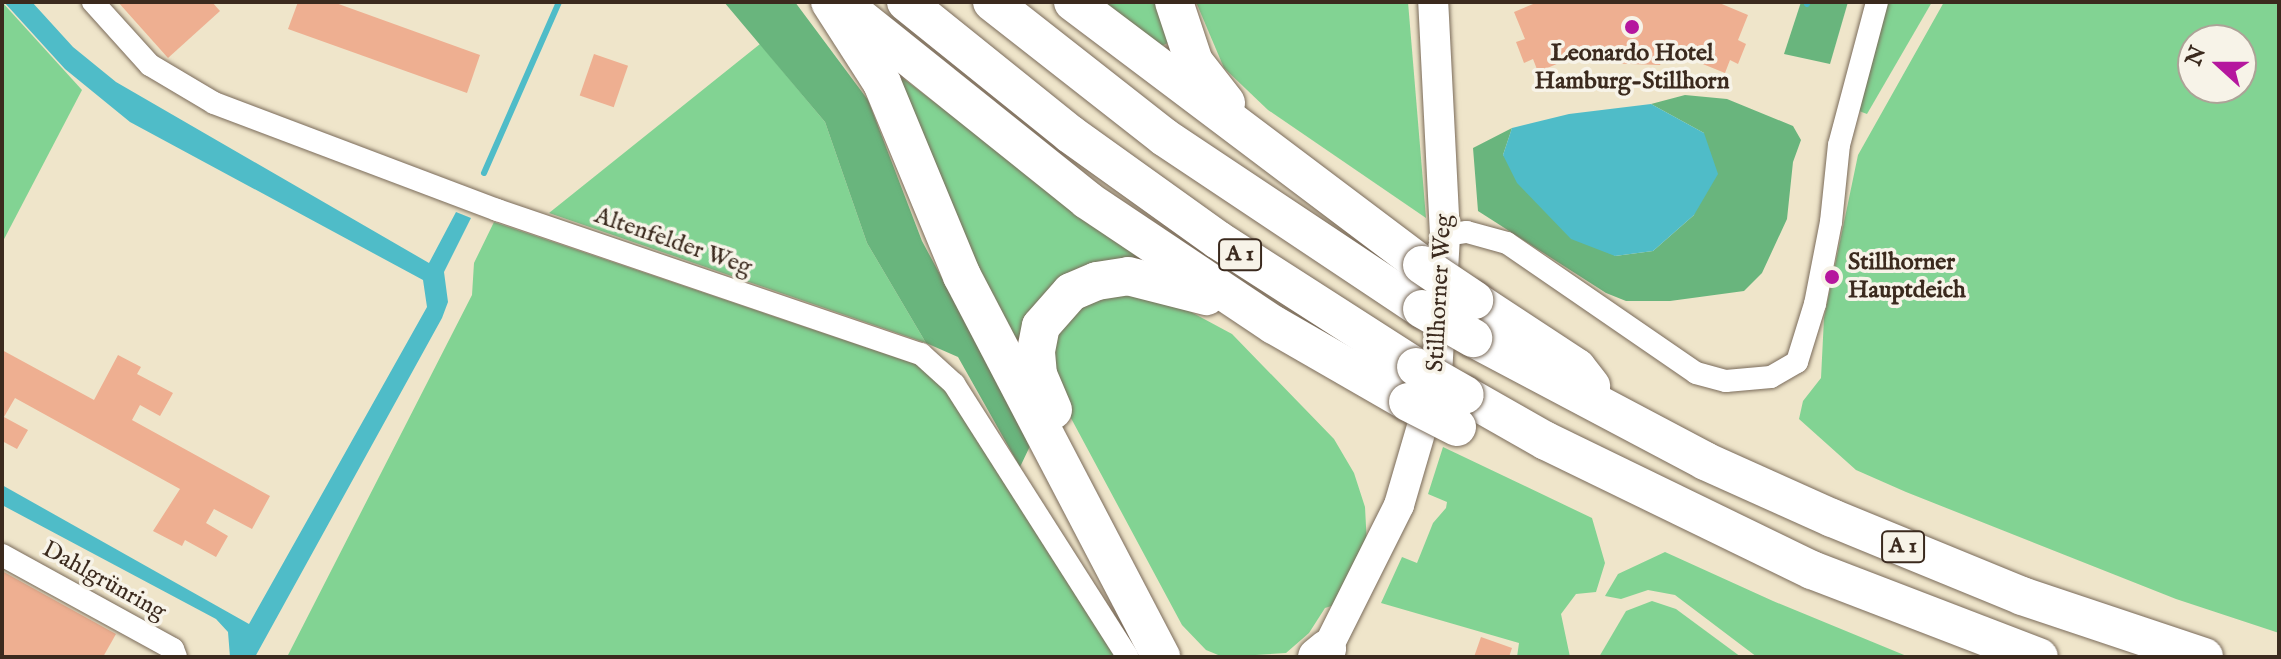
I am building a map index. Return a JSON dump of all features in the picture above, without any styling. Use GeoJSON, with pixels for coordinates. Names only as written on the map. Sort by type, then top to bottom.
{"type":"FeatureCollection","features":[{"type":"Feature","properties":{"kind":"highway"},"geometry":{"type":"LineString","coordinates":[[830,2],[882,83],[962,276],[1161,657]]}},
{"type":"Feature","properties":{"kind":"highway"},"geometry":{"type":"LineString","coordinates":[[841,2],[1087,200],[1274,325]]}},
{"type":"Feature","properties":{"kind":"highway","name":"A 1"},"geometry":{"type":"LineString","coordinates":[[906,2],[1107,161],[1412,385],[1461,411],[1546,441],[1812,570],[2039,657]]}},
{"type":"Feature","properties":{"kind":"highway","name":"A 1"},"geometry":{"type":"LineString","coordinates":[[992,2],[1164,137],[1422,309],[1612,414],[1705,461],[2022,596],[2204,657]]}},
{"type":"Feature","properties":{"kind":"highway"},"geometry":{"type":"LineString","coordinates":[[1073,2],[1276,159],[1422,265],[1577,368],[1612,414]]}},
{"type":"Feature","properties":{"kind":"highway"},"geometry":{"type":"LineString","coordinates":[[1174,2],[1194,62],[1276,159]]}},
{"type":"Feature","properties":{"kind":"highway"},"geometry":{"type":"LineString","coordinates":[[1190,657],[1046,398],[1038,375],[1041,326],[1071,292],[1097,281],[1128,276],[1182,287],[1412,385]]}},
{"type":"Feature","properties":{"kind":"main road","name":"Stillhorner Weg"},"geometry":{"type":"LineString","coordinates":[[1322,654],[1399,505],[1416,459],[1442,340],[1445,235],[1433,2]]}},
{"type":"Feature","properties":{"kind":"street","name":"Altenfelder Weg"},"geometry":{"type":"LineString","coordinates":[[93,2],[150,65],[214,103],[497,210],[921,354],[954,384],[1128,657]]}},
{"type":"Feature","properties":{"kind":"street"},"geometry":{"type":"LineString","coordinates":[[1445,235],[1467,232],[1507,243],[1696,373],[1726,381],[1771,377],[1797,362],[1815,304],[1831,222],[1839,145],[1877,2]]}},
{"type":"Feature","properties":{"kind":"street","name":"Dahlgrünring"},"geometry":{"type":"LineString","coordinates":[[2,555],[173,649],[176,657]]}},
{"type":"Feature","properties":{"kind":"green space"},"geometry":{"type":"Polygon","coordinates":[[[2,2],[82,90],[2,243],[2,2]]]}},
{"type":"Feature","properties":{"kind":"green space"},"geometry":{"type":"Polygon","coordinates":[[[724,2],[795,2],[868,100],[922,241],[1031,444],[1020,467],[958,357],[926,343],[867,243],[825,122],[724,2]]]}},
{"type":"Feature","properties":{"kind":"green space"},"geometry":{"type":"Polygon","coordinates":[[[1092,2],[1164,2],[1172,41],[1155,49],[1092,2]]]}},
{"type":"Feature","properties":{"kind":"green space"},"geometry":{"type":"Polygon","coordinates":[[[1196,2],[1408,2],[1426,218],[1268,110],[1224,68],[1196,2]]]}},
{"type":"Feature","properties":{"kind":"green space"},"geometry":{"type":"Polygon","coordinates":[[[1801,2],[1848,2],[1830,64],[1784,54],[1801,2]]]}},
{"type":"Feature","properties":{"kind":"green space"},"geometry":{"type":"Polygon","coordinates":[[[1888,2],[1932,2],[1867,114],[1859,111],[1888,2]]]}},
{"type":"Feature","properties":{"kind":"green space"},"geometry":{"type":"Polygon","coordinates":[[[1944,2],[2279,2],[2279,633],[2176,599],[1856,470],[1799,419],[1803,401],[1821,378],[1824,318],[1858,155],[1944,2]]]}},
{"type":"Feature","properties":{"kind":"green space"},"geometry":{"type":"Polygon","coordinates":[[[760,44],[825,122],[867,243],[926,343],[549,213],[760,44]]]}},
{"type":"Feature","properties":{"kind":"green space"},"geometry":{"type":"Polygon","coordinates":[[[896,73],[1151,267],[1118,265],[1022,372],[896,73]]]}},
{"type":"Feature","properties":{"kind":"green space"},"geometry":{"type":"Polygon","coordinates":[[[1685,95],[1727,99],[1793,126],[1801,140],[1793,162],[1787,219],[1762,273],[1744,291],[1670,301],[1626,301],[1606,293],[1478,211],[1473,148],[1512,128],[1503,155],[1615,256],[1653,251],[1694,215],[1704,133],[1651,104],[1685,95]]]}},
{"type":"Feature","properties":{"kind":"green space"},"geometry":{"type":"Polygon","coordinates":[[[494,222],[918,365],[945,390],[1115,657],[287,657],[472,295],[474,263],[494,222]]]}},
{"type":"Feature","properties":{"kind":"green space"},"geometry":{"type":"Polygon","coordinates":[[[1113,288],[1165,298],[1232,334],[1334,439],[1354,473],[1365,507],[1367,545],[1338,604],[1325,608],[1309,633],[1286,653],[1223,657],[1206,650],[1182,625],[1050,379],[1050,343],[1063,316],[1113,288]]]}},
{"type":"Feature","properties":{"kind":"green space"},"geometry":{"type":"Polygon","coordinates":[[[1443,447],[1592,518],[1605,563],[1596,592],[1576,594],[1561,614],[1570,657],[1517,657],[1519,643],[1381,603],[1402,557],[1417,563],[1433,523],[1446,508],[1447,502],[1428,494],[1443,447]]]}},
{"type":"Feature","properties":{"kind":"green space"},"geometry":{"type":"Polygon","coordinates":[[[1665,552],[1909,657],[1757,657],[1675,595],[1648,590],[1621,599],[1605,596],[1618,574],[1665,552]]]}},
{"type":"Feature","properties":{"kind":"green space"},"geometry":{"type":"Polygon","coordinates":[[[1652,601],[1676,609],[1741,657],[1599,657],[1626,611],[1652,601]]]}},
{"type":"Feature","properties":{"kind":"water"},"geometry":{"type":"Polygon","coordinates":[[[4,2],[32,2],[73,47],[116,82],[429,263],[456,212],[471,218],[444,272],[448,302],[442,318],[255,657],[230,657],[228,632],[216,619],[2,505],[2,485],[249,624],[427,307],[423,280],[130,122],[65,69],[4,2]]]}},
{"type":"Feature","properties":{"kind":"water"},"geometry":{"type":"Polygon","coordinates":[[[1651,104],[1704,133],[1718,174],[1694,215],[1653,251],[1615,256],[1571,239],[1517,183],[1503,155],[1512,128],[1569,114],[1651,104]]]}},
{"type":"Feature","properties":{"kind":"building"},"geometry":{"type":"Polygon","coordinates":[[[118,2],[212,2],[220,11],[168,58],[118,2]]]}},
{"type":"Feature","properties":{"kind":"building"},"geometry":{"type":"Polygon","coordinates":[[[298,2],[333,2],[480,55],[467,93],[288,29],[298,2]]]}},
{"type":"Feature","properties":{"kind":"building","name":"Leonardo Hotel Hamburg-Stillhorn"},"geometry":{"type":"Polygon","coordinates":[[[1538,2],[1717,2],[1748,15],[1738,40],[1746,44],[1738,64],[1730,60],[1725,73],[1668,50],[1660,65],[1601,63],[1594,48],[1538,72],[1533,59],[1524,63],[1516,42],[1525,39],[1514,12],[1538,2]]]}},
{"type":"Feature","properties":{"kind":"building"},"geometry":{"type":"Polygon","coordinates":[[[594,54],[628,66],[614,107],[580,96],[594,54]]]}},
{"type":"Feature","properties":{"kind":"building"},"geometry":{"type":"Polygon","coordinates":[[[2,350],[94,400],[118,355],[141,367],[137,374],[173,393],[160,416],[140,405],[132,420],[270,496],[252,529],[214,509],[206,523],[228,536],[216,557],[185,540],[182,546],[153,531],[180,489],[15,398],[4,417],[28,430],[17,449],[2,441],[2,350]]]}},
{"type":"Feature","properties":{"kind":"building"},"geometry":{"type":"Polygon","coordinates":[[[2,571],[116,634],[103,657],[2,657],[2,571]]]}},
{"type":"Feature","properties":{"kind":"building"},"geometry":{"type":"Polygon","coordinates":[[[1481,637],[1512,648],[1509,657],[1474,657],[1481,637]]]}},
{"type":"Feature","properties":{"kind":"waterway"},"geometry":{"type":"LineString","coordinates":[[484,173],[559,2]]}},
{"type":"Feature","properties":{"kind":"place","name":"Leonardo Hotel Hamburg-Stillhorn"},"geometry":{"type":"Point","coordinates":[1632,27]}},
{"type":"Feature","properties":{"kind":"place","name":"Stillhorner Hauptdeich"},"geometry":{"type":"Point","coordinates":[1832,277]}}]}
